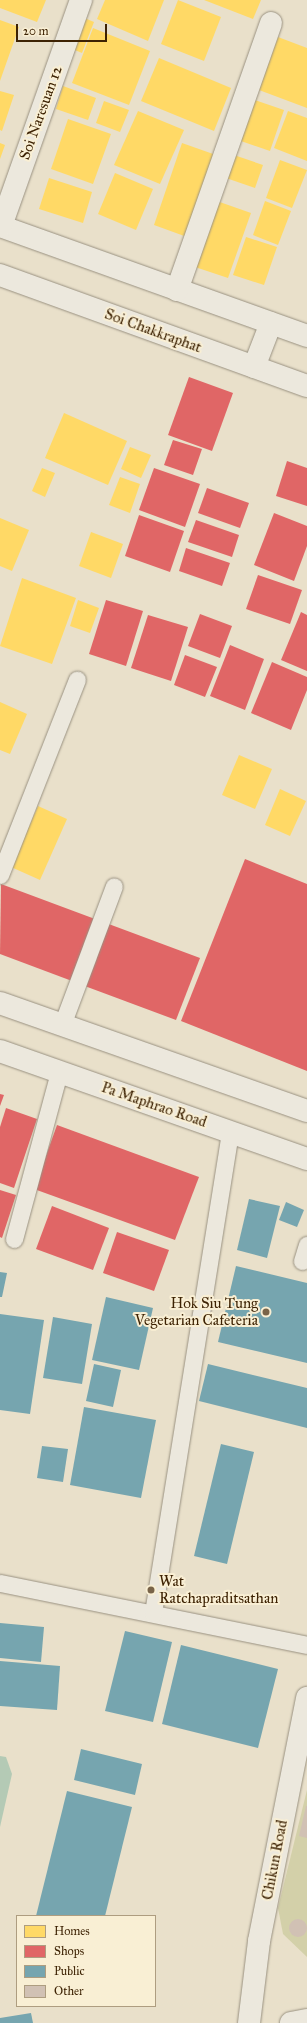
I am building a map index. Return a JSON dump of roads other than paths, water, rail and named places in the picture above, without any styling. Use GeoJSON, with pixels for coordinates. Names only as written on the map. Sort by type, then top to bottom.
{"type":"FeatureCollection","features":[{"type":"Feature","properties":{"kind":"street","name":"Soi Naresuan 12"},"geometry":{"type":"LineString","coordinates":[[0,226],[81,0]]}},
{"type":"Feature","properties":{"kind":"street"},"geometry":{"type":"LineString","coordinates":[[177,290],[271,23]]}},
{"type":"Feature","properties":{"kind":"street"},"geometry":{"type":"LineString","coordinates":[[0,226],[307,336]]}},
{"type":"Feature","properties":{"kind":"street","name":"Soi Chakkraphat"},"geometry":{"type":"LineString","coordinates":[[0,275],[307,386]]}},
{"type":"Feature","properties":{"kind":"street"},"geometry":{"type":"LineString","coordinates":[[254,368],[271,323]]}},
{"type":"Feature","properties":{"kind":"street"},"geometry":{"type":"LineString","coordinates":[[0,1003],[307,1111]]}},
{"type":"Feature","properties":{"kind":"street","name":"Pa Maphrao Road"},"geometry":{"type":"LineString","coordinates":[[0,1051],[307,1159]]}},
{"type":"Feature","properties":{"kind":"street","name":"Chikun Road"},"geometry":{"type":"LineString","coordinates":[[248,2023],[259,1941],[307,1698]]}},
{"type":"Feature","properties":{"kind":"lane"},"geometry":{"type":"LineString","coordinates":[[0,875],[77,680]]}},
{"type":"Feature","properties":{"kind":"lane"},"geometry":{"type":"LineString","coordinates":[[62,1025],[114,886]]}},
{"type":"Feature","properties":{"kind":"lane"},"geometry":{"type":"LineString","coordinates":[[14,1239],[59,1072]]}},
{"type":"Feature","properties":{"kind":"lane"},"geometry":{"type":"LineString","coordinates":[[153,1613],[230,1132]]}},
{"type":"Feature","properties":{"kind":"lane"},"geometry":{"type":"LineString","coordinates":[[0,1584],[153,1613],[307,1645]]}},
{"type":"Feature","properties":{"kind":"place","name":"Hok Siu Tung Vegetarian Cafeteria"},"geometry":{"type":"Point","coordinates":[266,1312]}},
{"type":"Feature","properties":{"kind":"place","name":"Wat Ratchapraditsathan"},"geometry":{"type":"Point","coordinates":[151,1590]}}]}
